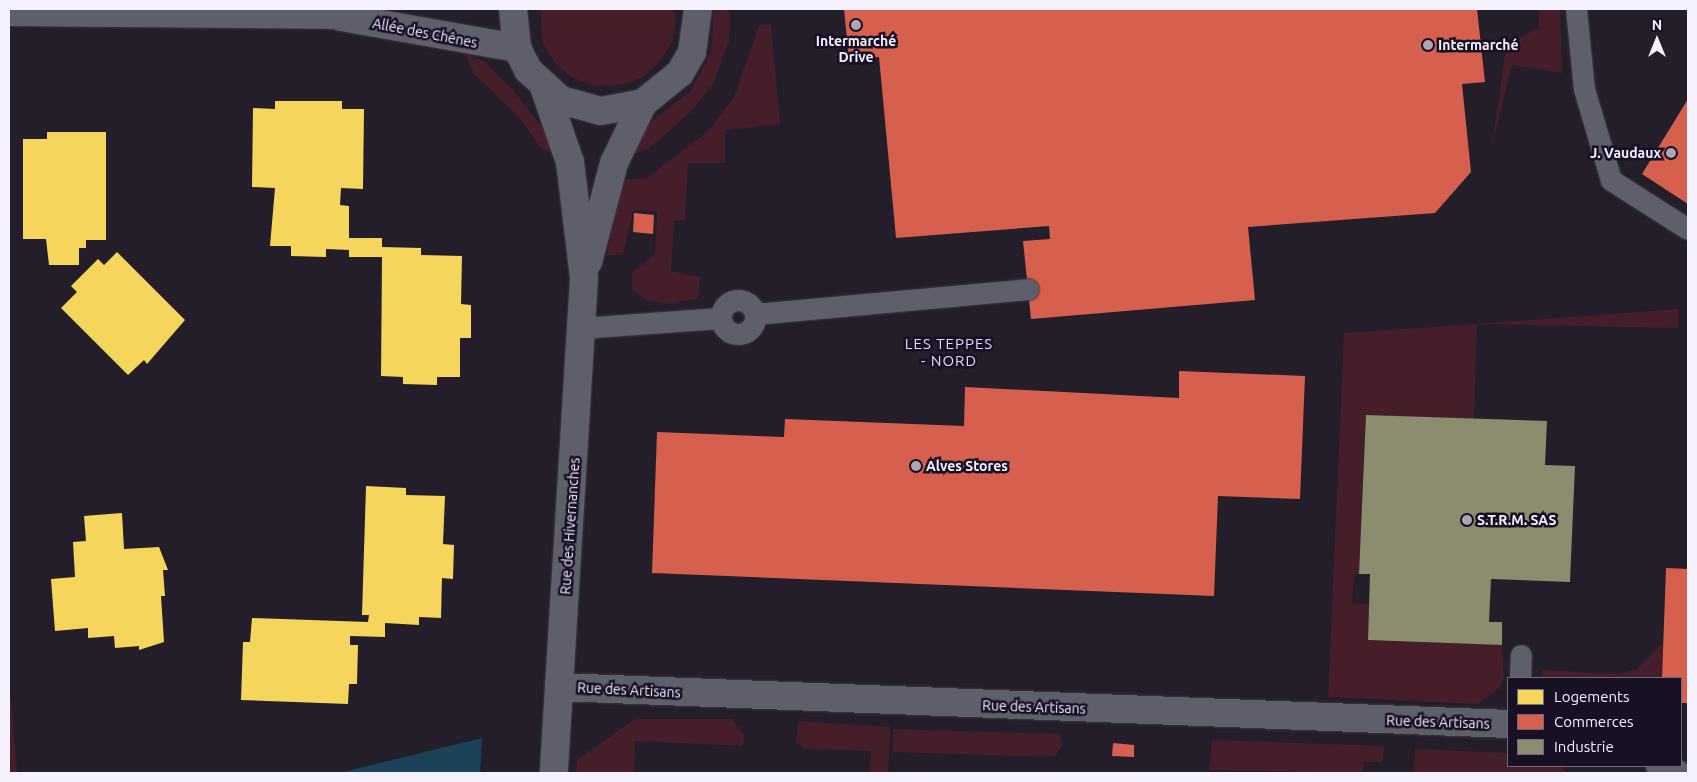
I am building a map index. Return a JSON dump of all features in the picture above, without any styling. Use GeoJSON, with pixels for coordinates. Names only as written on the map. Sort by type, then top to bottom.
{"type":"FeatureCollection","features":[{"type":"Feature","properties":{"kind":"street","name":"Allée des Chênes"},"geometry":{"type":"LineString","coordinates":[[332,15],[367,9]]}},
{"type":"Feature","properties":{"kind":"street"},"geometry":{"type":"LineString","coordinates":[[514,9],[517,48],[544,87],[561,100],[601,111],[643,103],[680,73],[692,52],[698,9]]}},
{"type":"Feature","properties":{"kind":"street","name":"Allée des Chênes"},"geometry":{"type":"LineString","coordinates":[[9,12],[183,11],[332,15],[517,48]]}},
{"type":"Feature","properties":{"kind":"street","name":"Rue des Hivernanches"},"geometry":{"type":"LineString","coordinates":[[544,87],[570,162],[584,278],[554,773]]}},
{"type":"Feature","properties":{"kind":"street","name":"Rue des Hivernanches"},"geometry":{"type":"LineString","coordinates":[[584,278],[614,163],[643,103]]}},
{"type":"Feature","properties":{"kind":"street","name":"Rue des Artisans"},"geometry":{"type":"LineString","coordinates":[[559,687],[1507,724]]}},
{"type":"Feature","properties":{"kind":"street"},"geometry":{"type":"LineString","coordinates":[[1662,767],[1676,773]]}},
{"type":"Feature","properties":{"kind":"lane"},"geometry":{"type":"LineString","coordinates":[[1576,9],[1580,67],[1611,180],[1688,229]]}},
{"type":"Feature","properties":{"kind":"lane"},"geometry":{"type":"LineString","coordinates":[[581,328],[720,318],[724,327],[740,334],[750,330],[755,314],[1028,289]]}},
{"type":"Feature","properties":{"kind":"lane"},"geometry":{"type":"LineString","coordinates":[[1520,677],[1521,655]]}},
{"type":"Feature","properties":{"kind":"shaded area"},"geometry":{"type":"Polygon","coordinates":[[[540,9],[675,9],[676,21],[672,42],[660,62],[642,78],[620,85],[596,86],[573,78],[555,63],[543,43],[540,9]]]}},
{"type":"Feature","properties":{"kind":"shaded area"},"geometry":{"type":"Polygon","coordinates":[[[714,9],[729,9],[730,16],[729,41],[713,84],[691,112],[647,150],[624,157],[647,124],[690,92],[711,52],[714,9]]]}},
{"type":"Feature","properties":{"kind":"shaded area"},"geometry":{"type":"Polygon","coordinates":[[[1539,9],[1560,9],[1562,73],[1512,65],[1492,146],[1505,53],[1512,41],[1539,28],[1539,9]]]}},
{"type":"Feature","properties":{"kind":"shaded area"},"geometry":{"type":"Polygon","coordinates":[[[771,24],[780,124],[725,130],[725,163],[688,163],[685,220],[674,221],[671,271],[700,277],[698,298],[669,304],[648,301],[632,290],[632,273],[655,254],[657,212],[633,210],[623,255],[607,255],[621,180],[647,178],[709,130],[734,97],[759,25],[771,24]]]}},
{"type":"Feature","properties":{"kind":"shaded area"},"geometry":{"type":"Polygon","coordinates":[[[465,54],[485,62],[512,89],[544,130],[555,154],[542,149],[517,115],[474,74],[465,54]]]}},
{"type":"Feature","properties":{"kind":"shaded area"},"geometry":{"type":"Polygon","coordinates":[[[1678,309],[1678,328],[1477,324],[1678,309]]]}},
{"type":"Feature","properties":{"kind":"shaded area"},"geometry":{"type":"Polygon","coordinates":[[[1477,324],[1474,419],[1366,415],[1359,574],[1354,574],[1352,603],[1369,604],[1368,640],[1502,645],[1504,677],[1500,687],[1478,704],[1328,697],[1344,333],[1477,324]]]}},
{"type":"Feature","properties":{"kind":"shaded area"},"geometry":{"type":"Polygon","coordinates":[[[1663,643],[1662,677],[1542,677],[1542,670],[1617,674],[1636,670],[1663,643]]]}},
{"type":"Feature","properties":{"kind":"shaded area"},"geometry":{"type":"Polygon","coordinates":[[[9,698],[11,698],[17,773],[9,773],[9,698]]]}},
{"type":"Feature","properties":{"kind":"shaded area"},"geometry":{"type":"Polygon","coordinates":[[[635,719],[732,719],[744,735],[743,746],[635,741],[634,773],[576,773],[577,760],[635,719]]]}},
{"type":"Feature","properties":{"kind":"shaded area"},"geometry":{"type":"Polygon","coordinates":[[[798,721],[890,727],[888,773],[870,773],[871,751],[805,749],[796,742],[798,721]]]}},
{"type":"Feature","properties":{"kind":"shaded area"},"geometry":{"type":"Polygon","coordinates":[[[893,729],[1060,734],[1063,745],[1054,757],[893,752],[893,729]]]}},
{"type":"Feature","properties":{"kind":"shaded area"},"geometry":{"type":"Polygon","coordinates":[[[1212,740],[1384,746],[1383,762],[1364,762],[1363,773],[1209,770],[1212,740]]]}},
{"type":"Feature","properties":{"kind":"shaded area"},"geometry":{"type":"Polygon","coordinates":[[[1415,749],[1507,753],[1507,767],[1562,767],[1567,773],[1414,773],[1415,749]]]}},
{"type":"Feature","properties":{"kind":"water"},"geometry":{"type":"Polygon","coordinates":[[[482,738],[480,773],[339,773],[482,738]]]}},
{"type":"Feature","properties":{"kind":"building: Logements"},"geometry":{"type":"Polygon","coordinates":[[[275,101],[342,101],[342,109],[364,109],[363,189],[341,188],[340,205],[349,206],[349,238],[382,238],[382,247],[421,248],[421,255],[462,256],[461,304],[471,305],[471,338],[460,338],[460,377],[437,377],[437,385],[403,384],[403,377],[381,376],[382,257],[349,257],[349,250],[326,249],[326,257],[291,256],[291,246],[270,246],[275,188],[252,187],[253,108],[275,109],[275,101]]]}},
{"type":"Feature","properties":{"kind":"building: Logements"},"geometry":{"type":"Polygon","coordinates":[[[47,132],[106,132],[106,240],[86,240],[86,248],[79,248],[79,265],[49,265],[46,239],[23,239],[23,139],[47,139],[47,132]]]}},
{"type":"Feature","properties":{"kind":"building: Logements"},"geometry":{"type":"Polygon","coordinates":[[[117,252],[185,320],[147,364],[144,360],[128,375],[61,308],[77,292],[71,286],[98,259],[104,265],[117,252]]]}},
{"type":"Feature","properties":{"kind":"building: Logements"},"geometry":{"type":"Polygon","coordinates":[[[366,486],[406,488],[406,495],[445,496],[443,544],[454,545],[453,579],[442,578],[441,618],[419,617],[419,625],[385,623],[385,637],[350,636],[350,645],[358,645],[357,684],[349,684],[348,704],[241,700],[243,642],[250,642],[252,618],[368,622],[369,615],[362,615],[366,486]]]}},
{"type":"Feature","properties":{"kind":"building: Logements"},"geometry":{"type":"Polygon","coordinates":[[[122,513],[124,549],[159,547],[168,570],[163,570],[165,596],[161,596],[164,642],[139,650],[139,646],[115,648],[114,636],[88,638],[88,628],[55,631],[51,579],[75,577],[73,542],[86,541],[84,516],[122,513]]]}},
{"type":"Feature","properties":{"kind":"building: Commerces","name":"Intermarché"},"geometry":{"type":"Polygon","coordinates":[[[844,9],[1477,9],[1485,82],[1462,84],[1471,172],[1435,213],[1248,227],[1255,300],[1031,319],[1023,241],[1050,239],[1049,226],[896,238],[879,57],[849,60],[844,9]]]}},
{"type":"Feature","properties":{"kind":"building: Commerces","name":"J. Vaudaux"},"geometry":{"type":"Polygon","coordinates":[[[1688,99],[1688,204],[1642,174],[1688,99]]]}},
{"type":"Feature","properties":{"kind":"building: Commerces"},"geometry":{"type":"Polygon","coordinates":[[[634,213],[654,215],[653,234],[633,232],[634,213]]]}},
{"type":"Feature","properties":{"kind":"building: Commerces","name":"Alves Stores"},"geometry":{"type":"Polygon","coordinates":[[[1179,371],[1305,376],[1300,499],[1218,496],[1214,596],[652,573],[657,432],[784,437],[785,419],[964,426],[965,387],[1179,398],[1179,371]]]}},
{"type":"Feature","properties":{"kind":"building: Commerces"},"geometry":{"type":"Polygon","coordinates":[[[1666,568],[1688,569],[1688,703],[1682,703],[1682,677],[1662,677],[1666,568]]]}},
{"type":"Feature","properties":{"kind":"building: Commerces"},"geometry":{"type":"Polygon","coordinates":[[[1113,743],[1134,745],[1134,757],[1112,756],[1113,743]]]}},
{"type":"Feature","properties":{"kind":"building: Industrie","name":"S.T.R.M. SAS"},"geometry":{"type":"Polygon","coordinates":[[[1366,415],[1547,421],[1545,465],[1575,466],[1570,582],[1491,579],[1489,622],[1502,622],[1502,645],[1368,640],[1370,574],[1359,574],[1366,415]]]}},
{"type":"Feature","properties":{"kind":"place","name":"Intermarché Drive"},"geometry":{"type":"Point","coordinates":[856,25]}},
{"type":"Feature","properties":{"kind":"place","name":"Intermarché"},"geometry":{"type":"Point","coordinates":[1428,45]}},
{"type":"Feature","properties":{"kind":"place","name":"J. Vaudaux"},"geometry":{"type":"Point","coordinates":[1671,153]}},
{"type":"Feature","properties":{"kind":"place","name":"Alves Stores"},"geometry":{"type":"Point","coordinates":[916,466]}},
{"type":"Feature","properties":{"kind":"place","name":"S.T.R.M. SAS"},"geometry":{"type":"Point","coordinates":[1467,520]}},
{"type":"Feature","properties":{"kind":"district","name":"LES TEPPES - NORD"},"geometry":{"type":"Point","coordinates":[949,352]}}]}
